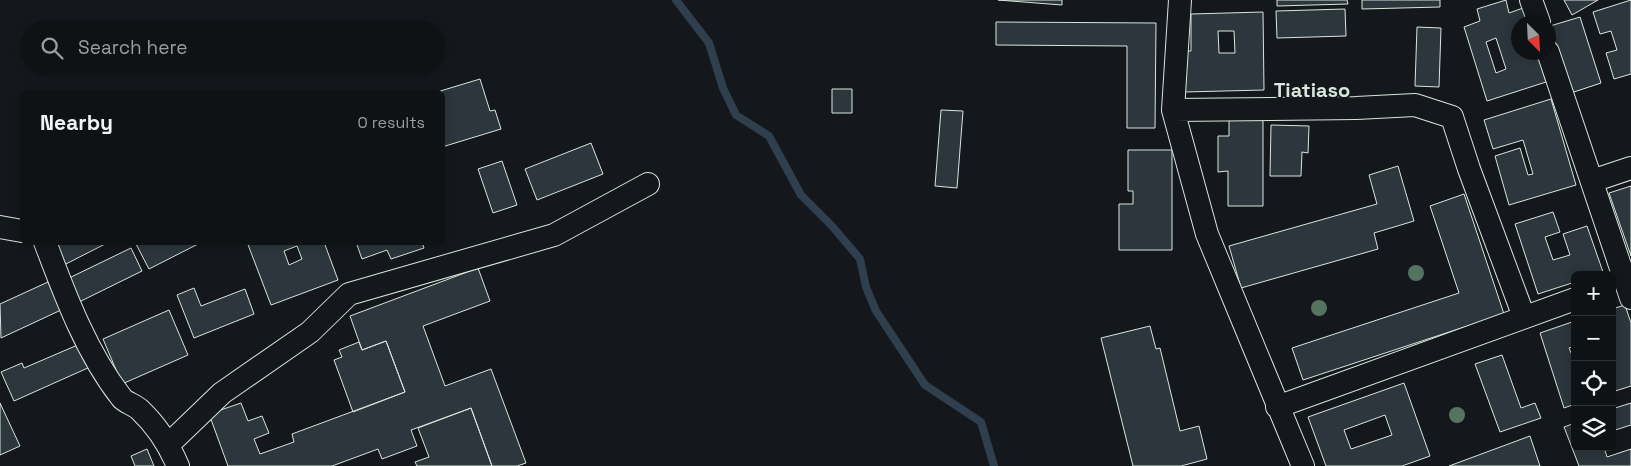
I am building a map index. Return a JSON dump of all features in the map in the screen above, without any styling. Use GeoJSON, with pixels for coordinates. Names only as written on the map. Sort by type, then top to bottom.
{"type":"FeatureCollection","features":[{"type":"Feature","properties":{"kind":"street"},"geometry":{"type":"LineString","coordinates":[[1180,0],[1173,110],[1206,234],[1304,466]]}},
{"type":"Feature","properties":{"kind":"street"},"geometry":{"type":"LineString","coordinates":[[1531,0],[1536,15]]}},
{"type":"Feature","properties":{"kind":"street"},"geometry":{"type":"LineString","coordinates":[[1551,60],[1625,285]]}},
{"type":"Feature","properties":{"kind":"street"},"geometry":{"type":"LineString","coordinates":[[1173,110],[1356,108],[1415,105],[1452,117],[1469,169],[1524,317]]}},
{"type":"Feature","properties":{"kind":"street"},"geometry":{"type":"LineString","coordinates":[[1592,181],[1631,168]]}},
{"type":"Feature","properties":{"kind":"street"},"geometry":{"type":"LineString","coordinates":[[169,444],[222,393],[310,332],[349,294],[554,235],[648,184]]}},
{"type":"Feature","properties":{"kind":"street"},"geometry":{"type":"LineString","coordinates":[[0,227],[20,231]]}},
{"type":"Feature","properties":{"kind":"street"},"geometry":{"type":"LineString","coordinates":[[46,245],[68,301],[96,358],[122,399],[139,408],[169,444],[178,466]]}},
{"type":"Feature","properties":{"kind":"street"},"geometry":{"type":"LineString","coordinates":[[1278,407],[1571,299]]}},
{"type":"Feature","properties":{"kind":"building"},"geometry":{"type":"Polygon","coordinates":[[[998,0],[1062,0],[1062,5],[998,0]]]}},
{"type":"Feature","properties":{"kind":"building"},"geometry":{"type":"Polygon","coordinates":[[[1277,0],[1347,0],[1348,4],[1277,6],[1277,0]]]}},
{"type":"Feature","properties":{"kind":"building"},"geometry":{"type":"Polygon","coordinates":[[[1362,0],[1440,0],[1440,7],[1362,9],[1362,0]]]}},
{"type":"Feature","properties":{"kind":"building"},"geometry":{"type":"Polygon","coordinates":[[[1506,0],[1509,13],[1523,8],[1526,15],[1511,15],[1511,60],[1539,60],[1546,82],[1487,101],[1464,27],[1480,21],[1477,9],[1506,0]],[[1496,38],[1486,42],[1496,73],[1506,69],[1496,38]]]}},
{"type":"Feature","properties":{"kind":"building"},"geometry":{"type":"Polygon","coordinates":[[[1564,0],[1598,0],[1572,15],[1564,0]]]}},
{"type":"Feature","properties":{"kind":"building"},"geometry":{"type":"Polygon","coordinates":[[[1631,0],[1631,74],[1614,79],[1606,53],[1617,50],[1611,31],[1600,34],[1593,12],[1631,0]]]}},
{"type":"Feature","properties":{"kind":"building"},"geometry":{"type":"Polygon","coordinates":[[[1345,9],[1346,36],[1277,38],[1276,11],[1345,9]]]}},
{"type":"Feature","properties":{"kind":"building"},"geometry":{"type":"Polygon","coordinates":[[[1263,12],[1264,90],[1184,92],[1183,51],[1191,51],[1191,14],[1263,12]],[[1218,31],[1219,53],[1235,53],[1234,31],[1218,31]]]}},
{"type":"Feature","properties":{"kind":"building"},"geometry":{"type":"Polygon","coordinates":[[[1580,17],[1601,83],[1571,93],[1556,45],[1556,24],[1580,17]]]}},
{"type":"Feature","properties":{"kind":"building"},"geometry":{"type":"Polygon","coordinates":[[[996,22],[1156,23],[1155,128],[1127,128],[1127,46],[996,45],[996,22]]]}},
{"type":"Feature","properties":{"kind":"building"},"geometry":{"type":"Polygon","coordinates":[[[1417,27],[1441,28],[1439,87],[1415,86],[1417,27]]]}},
{"type":"Feature","properties":{"kind":"building"},"geometry":{"type":"Polygon","coordinates":[[[480,79],[490,111],[495,110],[501,129],[445,146],[444,90],[480,79]]]}},
{"type":"Feature","properties":{"kind":"building"},"geometry":{"type":"Polygon","coordinates":[[[832,89],[852,89],[852,113],[832,113],[832,89]]]}},
{"type":"Feature","properties":{"kind":"building"},"geometry":{"type":"Polygon","coordinates":[[[1551,99],[1576,185],[1509,205],[1495,156],[1520,148],[1528,175],[1533,174],[1523,140],[1493,149],[1484,120],[1551,99]]]}},
{"type":"Feature","properties":{"kind":"building"},"geometry":{"type":"Polygon","coordinates":[[[941,110],[963,111],[957,188],[935,186],[941,110]]]}},
{"type":"Feature","properties":{"kind":"building"},"geometry":{"type":"Polygon","coordinates":[[[1229,120],[1263,120],[1263,206],[1228,206],[1228,171],[1218,172],[1218,136],[1229,136],[1229,120]]]}},
{"type":"Feature","properties":{"kind":"building"},"geometry":{"type":"Polygon","coordinates":[[[1271,125],[1309,126],[1308,153],[1302,152],[1301,176],[1270,176],[1271,125]]]}},
{"type":"Feature","properties":{"kind":"building"},"geometry":{"type":"Polygon","coordinates":[[[591,143],[603,174],[537,200],[525,169],[591,143]]]}},
{"type":"Feature","properties":{"kind":"building"},"geometry":{"type":"Polygon","coordinates":[[[1128,150],[1172,150],[1172,250],[1119,250],[1119,204],[1133,204],[1133,191],[1128,191],[1128,150]]]}},
{"type":"Feature","properties":{"kind":"building"},"geometry":{"type":"Polygon","coordinates":[[[502,161],[517,205],[493,213],[478,169],[502,161]]]}},
{"type":"Feature","properties":{"kind":"building"},"geometry":{"type":"Polygon","coordinates":[[[1398,166],[1414,221],[1374,233],[1378,249],[1241,288],[1229,246],[1377,204],[1369,175],[1398,166]]]}},
{"type":"Feature","properties":{"kind":"building"},"geometry":{"type":"Polygon","coordinates":[[[1631,186],[1631,256],[1609,193],[1631,186]]]}},
{"type":"Feature","properties":{"kind":"building"},"geometry":{"type":"Polygon","coordinates":[[[1464,194],[1504,314],[1303,380],[1292,348],[1459,293],[1430,206],[1464,194]]]}},
{"type":"Feature","properties":{"kind":"building"},"geometry":{"type":"Polygon","coordinates":[[[1553,212],[1560,232],[1545,237],[1553,260],[1570,255],[1563,234],[1587,226],[1603,271],[1571,271],[1571,283],[1538,294],[1515,224],[1553,212]]]}},
{"type":"Feature","properties":{"kind":"building"},"geometry":{"type":"Polygon","coordinates":[[[49,245],[103,245],[60,267],[49,245]]]}},
{"type":"Feature","properties":{"kind":"building"},"geometry":{"type":"Polygon","coordinates":[[[137,245],[196,245],[149,269],[137,245]]]}},
{"type":"Feature","properties":{"kind":"building"},"geometry":{"type":"Polygon","coordinates":[[[248,245],[325,245],[338,280],[271,305],[248,245]],[[297,246],[284,251],[289,265],[302,259],[297,246]]]}},
{"type":"Feature","properties":{"kind":"building"},"geometry":{"type":"Polygon","coordinates":[[[357,245],[423,245],[424,248],[391,259],[387,250],[362,259],[357,245]]]}},
{"type":"Feature","properties":{"kind":"building"},"geometry":{"type":"Polygon","coordinates":[[[131,248],[142,271],[77,303],[65,280],[131,248]]]}},
{"type":"Feature","properties":{"kind":"building"},"geometry":{"type":"Polygon","coordinates":[[[478,268],[490,301],[423,326],[445,386],[491,369],[526,463],[517,466],[492,466],[471,408],[411,430],[417,446],[382,459],[378,449],[332,466],[228,466],[209,414],[241,403],[248,421],[262,416],[269,433],[254,439],[260,454],[294,442],[292,434],[405,392],[386,341],[362,350],[350,316],[478,268]]]}},
{"type":"Feature","properties":{"kind":"building"},"geometry":{"type":"Polygon","coordinates":[[[48,282],[61,310],[1,338],[0,304],[48,282]]]}},
{"type":"Feature","properties":{"kind":"building"},"geometry":{"type":"Polygon","coordinates":[[[194,288],[201,306],[245,289],[254,314],[194,338],[177,295],[194,288]]]}},
{"type":"Feature","properties":{"kind":"building"},"geometry":{"type":"Polygon","coordinates":[[[1625,305],[1631,323],[1631,386],[1616,391],[1616,316],[1616,308],[1625,305]]]}},
{"type":"Feature","properties":{"kind":"building"},"geometry":{"type":"Polygon","coordinates":[[[169,310],[188,355],[122,384],[103,339],[169,310]]]}},
{"type":"Feature","properties":{"kind":"building"},"geometry":{"type":"Polygon","coordinates":[[[1571,322],[1571,347],[1569,348],[1571,353],[1571,405],[1564,408],[1540,333],[1571,322]]]}},
{"type":"Feature","properties":{"kind":"building"},"geometry":{"type":"Polygon","coordinates":[[[1150,326],[1156,349],[1160,348],[1180,431],[1199,426],[1207,459],[1181,466],[1133,466],[1101,338],[1150,326]]]}},
{"type":"Feature","properties":{"kind":"building"},"geometry":{"type":"Polygon","coordinates":[[[386,341],[405,392],[353,412],[334,360],[342,357],[339,350],[359,342],[362,350],[386,341]]]}},
{"type":"Feature","properties":{"kind":"building"},"geometry":{"type":"Polygon","coordinates":[[[80,344],[90,367],[14,401],[1,372],[22,363],[24,368],[80,344]]]}},
{"type":"Feature","properties":{"kind":"building"},"geometry":{"type":"Polygon","coordinates":[[[1502,355],[1521,408],[1535,403],[1541,418],[1500,432],[1475,364],[1502,355]]]}},
{"type":"Feature","properties":{"kind":"building"},"geometry":{"type":"Polygon","coordinates":[[[1404,383],[1430,456],[1402,466],[1326,466],[1308,417],[1404,383]],[[1385,415],[1344,430],[1351,449],[1392,435],[1385,415]]]}},
{"type":"Feature","properties":{"kind":"building"},"geometry":{"type":"Polygon","coordinates":[[[0,403],[20,446],[0,455],[0,403]]]}},
{"type":"Feature","properties":{"kind":"building"},"geometry":{"type":"Polygon","coordinates":[[[1631,403],[1631,425],[1616,430],[1616,408],[1631,403]]]}},
{"type":"Feature","properties":{"kind":"building"},"geometry":{"type":"Polygon","coordinates":[[[471,408],[492,466],[417,466],[415,462],[429,457],[418,428],[471,408]]]}},
{"type":"Feature","properties":{"kind":"building"},"geometry":{"type":"Polygon","coordinates":[[[1571,424],[1571,445],[1564,427],[1571,424]]]}},
{"type":"Feature","properties":{"kind":"building"},"geometry":{"type":"Polygon","coordinates":[[[1530,436],[1540,466],[1449,466],[1530,436]]]}},
{"type":"Feature","properties":{"kind":"building"},"geometry":{"type":"Polygon","coordinates":[[[147,449],[154,466],[135,466],[131,456],[147,449]]]}},
{"type":"Feature","properties":{"kind":"building"},"geometry":{"type":"Polygon","coordinates":[[[1631,449],[1631,466],[1579,466],[1573,451],[1605,451],[1607,457],[1631,449]]]}},
{"type":"Feature","properties":{"kind":"waterway"},"geometry":{"type":"LineString","coordinates":[[676,0],[709,43],[723,88],[736,115],[769,136],[801,195],[832,226],[860,259],[866,287],[876,311],[925,385],[981,422],[994,466]]}},
{"type":"Feature","properties":{"kind":"district","name":"Tiatiaso"},"geometry":{"type":"Point","coordinates":[1312,90]}}]}
